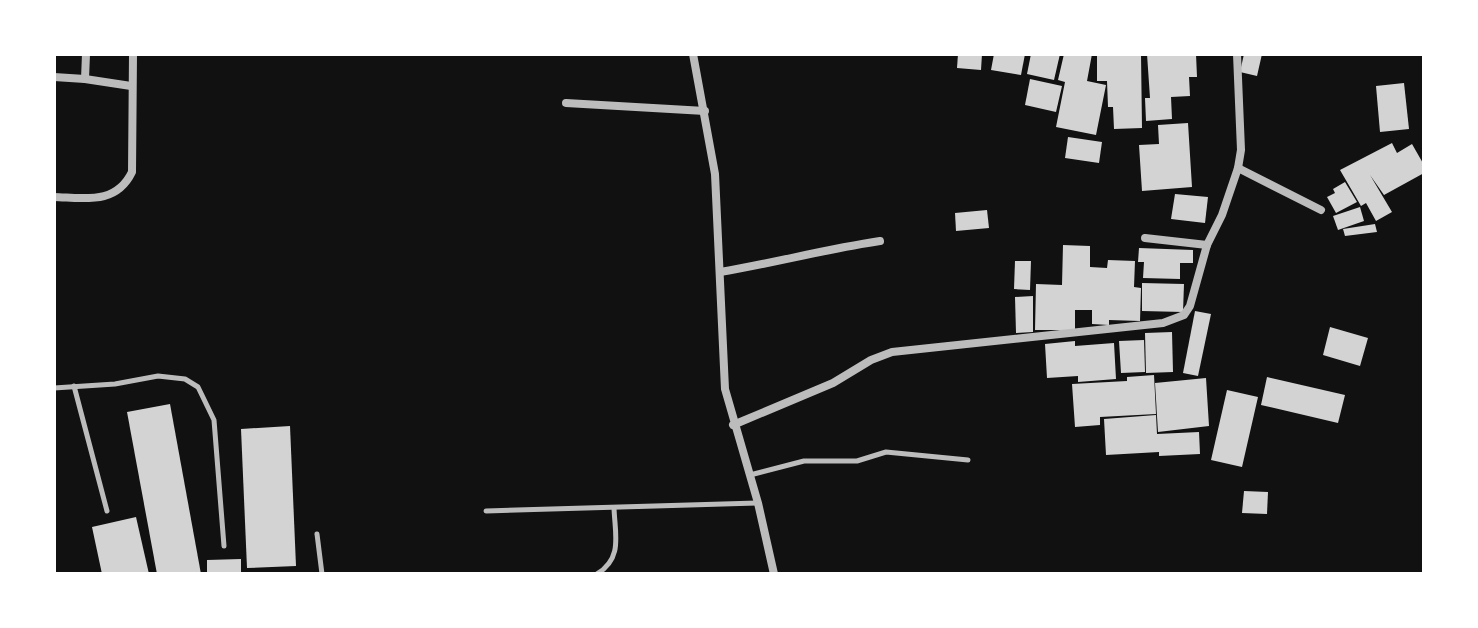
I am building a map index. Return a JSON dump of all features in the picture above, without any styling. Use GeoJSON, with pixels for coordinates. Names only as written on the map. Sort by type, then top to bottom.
{"type":"FeatureCollection","features":[{"type":"Feature","properties":{"kind":"street"},"geometry":{"type":"LineString","coordinates":[[85,79],[86,54]]}},
{"type":"Feature","properties":{"kind":"street"},"geometry":{"type":"LineString","coordinates":[[54,197],[92,198],[111,195],[126,186],[132,172],[133,54]]}},
{"type":"Feature","properties":{"kind":"street"},"geometry":{"type":"LineString","coordinates":[[693,54],[715,174],[723,377],[774,574]]}},
{"type":"Feature","properties":{"kind":"street"},"geometry":{"type":"LineString","coordinates":[[733,425],[833,383],[871,360],[892,352],[1175,320],[1184,315],[1190,306],[1207,245],[1222,215],[1238,168],[1241,150],[1237,54]]}},
{"type":"Feature","properties":{"kind":"street"},"geometry":{"type":"LineString","coordinates":[[54,77],[131,86]]}},
{"type":"Feature","properties":{"kind":"street"},"geometry":{"type":"LineString","coordinates":[[566,103],[705,111]]}},
{"type":"Feature","properties":{"kind":"street"},"geometry":{"type":"LineString","coordinates":[[1238,168],[1321,210]]}},
{"type":"Feature","properties":{"kind":"street"},"geometry":{"type":"LineString","coordinates":[[1145,238],[1207,245]]}},
{"type":"Feature","properties":{"kind":"street"},"geometry":{"type":"LineString","coordinates":[[720,272],[772,263],[824,249],[880,241]]}},
{"type":"Feature","properties":{"kind":"lane"},"geometry":{"type":"LineString","coordinates":[[54,388],[115,384],[158,376],[185,379],[198,387],[214,420],[224,546]]}},
{"type":"Feature","properties":{"kind":"lane"},"geometry":{"type":"LineString","coordinates":[[74,386],[107,511]]}},
{"type":"Feature","properties":{"kind":"lane"},"geometry":{"type":"LineString","coordinates":[[750,475],[804,461],[849,462],[886,452],[968,460]]}},
{"type":"Feature","properties":{"kind":"lane"},"geometry":{"type":"LineString","coordinates":[[486,511],[758,503]]}},
{"type":"Feature","properties":{"kind":"lane"},"geometry":{"type":"LineString","coordinates":[[597,574],[611,563],[616,554],[614,508]]}},
{"type":"Feature","properties":{"kind":"lane"},"geometry":{"type":"LineString","coordinates":[[317,534],[322,574]]}},
{"type":"Feature","properties":{"kind":"building"},"geometry":{"type":"Polygon","coordinates":[[[958,54],[982,54],[981,70],[957,68],[958,54]]]}},
{"type":"Feature","properties":{"kind":"building"},"geometry":{"type":"Polygon","coordinates":[[[994,54],[1025,54],[1021,75],[991,70],[994,54]]]}},
{"type":"Feature","properties":{"kind":"building"},"geometry":{"type":"Polygon","coordinates":[[[1031,54],[1060,54],[1054,80],[1027,74],[1031,54]]]}},
{"type":"Feature","properties":{"kind":"building"},"geometry":{"type":"Polygon","coordinates":[[[1064,54],[1092,54],[1087,81],[1106,85],[1096,135],[1056,127],[1065,82],[1058,80],[1064,54]]]}},
{"type":"Feature","properties":{"kind":"building"},"geometry":{"type":"Polygon","coordinates":[[[1097,54],[1141,54],[1142,128],[1114,129],[1113,107],[1108,107],[1107,81],[1097,81],[1097,54]]]}},
{"type":"Feature","properties":{"kind":"building"},"geometry":{"type":"Polygon","coordinates":[[[1147,54],[1196,54],[1197,77],[1189,77],[1190,96],[1171,97],[1172,119],[1146,121],[1145,98],[1150,98],[1147,54]]]}},
{"type":"Feature","properties":{"kind":"building"},"geometry":{"type":"Polygon","coordinates":[[[1244,54],[1262,54],[1257,76],[1240,72],[1244,54]]]}},
{"type":"Feature","properties":{"kind":"building"},"geometry":{"type":"Polygon","coordinates":[[[1030,79],[1062,86],[1056,112],[1025,105],[1030,79]]]}},
{"type":"Feature","properties":{"kind":"building"},"geometry":{"type":"Polygon","coordinates":[[[1404,83],[1409,129],[1380,132],[1376,86],[1404,83]]]}},
{"type":"Feature","properties":{"kind":"building"},"geometry":{"type":"Polygon","coordinates":[[[1188,123],[1192,187],[1142,191],[1139,145],[1159,144],[1158,125],[1188,123]]]}},
{"type":"Feature","properties":{"kind":"building"},"geometry":{"type":"Polygon","coordinates":[[[1068,137],[1102,142],[1099,163],[1065,158],[1068,137]]]}},
{"type":"Feature","properties":{"kind":"building"},"geometry":{"type":"Polygon","coordinates":[[[1392,143],[1397,153],[1412,144],[1424,165],[1424,173],[1384,195],[1370,175],[1392,212],[1376,221],[1366,203],[1361,206],[1340,170],[1392,143]]]}},
{"type":"Feature","properties":{"kind":"building"},"geometry":{"type":"Polygon","coordinates":[[[1345,182],[1357,202],[1336,213],[1327,197],[1345,182]]]}},
{"type":"Feature","properties":{"kind":"building"},"geometry":{"type":"Polygon","coordinates":[[[1175,194],[1208,197],[1205,223],[1171,219],[1175,194]]]}},
{"type":"Feature","properties":{"kind":"building"},"geometry":{"type":"Polygon","coordinates":[[[1360,207],[1364,221],[1338,230],[1333,216],[1360,207]]]}},
{"type":"Feature","properties":{"kind":"building"},"geometry":{"type":"Polygon","coordinates":[[[987,210],[989,228],[956,231],[955,213],[987,210]]]}},
{"type":"Feature","properties":{"kind":"building"},"geometry":{"type":"Polygon","coordinates":[[[1375,224],[1377,232],[1345,236],[1343,229],[1375,224]]]}},
{"type":"Feature","properties":{"kind":"building"},"geometry":{"type":"Polygon","coordinates":[[[1063,245],[1090,246],[1090,267],[1107,268],[1108,260],[1135,261],[1134,287],[1141,288],[1140,321],[1109,320],[1109,325],[1092,324],[1092,310],[1075,310],[1075,330],[1035,330],[1036,284],[1062,285],[1063,245]]]}},
{"type":"Feature","properties":{"kind":"building"},"geometry":{"type":"Polygon","coordinates":[[[1139,248],[1193,250],[1193,263],[1180,263],[1180,279],[1143,278],[1144,262],[1138,262],[1139,248]]]}},
{"type":"Feature","properties":{"kind":"building"},"geometry":{"type":"Polygon","coordinates":[[[1015,261],[1031,261],[1030,290],[1014,289],[1015,261]]]}},
{"type":"Feature","properties":{"kind":"building"},"geometry":{"type":"Polygon","coordinates":[[[1142,283],[1184,284],[1183,312],[1142,311],[1142,283]]]}},
{"type":"Feature","properties":{"kind":"building"},"geometry":{"type":"Polygon","coordinates":[[[1033,296],[1033,332],[1016,333],[1015,297],[1033,296]]]}},
{"type":"Feature","properties":{"kind":"building"},"geometry":{"type":"Polygon","coordinates":[[[1195,311],[1211,314],[1198,376],[1183,373],[1195,311]]]}},
{"type":"Feature","properties":{"kind":"building"},"geometry":{"type":"Polygon","coordinates":[[[1330,327],[1368,338],[1360,366],[1323,355],[1330,327]]]}},
{"type":"Feature","properties":{"kind":"building"},"geometry":{"type":"Polygon","coordinates":[[[1172,332],[1173,372],[1146,373],[1145,333],[1172,332]]]}},
{"type":"Feature","properties":{"kind":"building"},"geometry":{"type":"Polygon","coordinates":[[[1144,340],[1145,372],[1121,373],[1119,341],[1144,340]]]}},
{"type":"Feature","properties":{"kind":"building"},"geometry":{"type":"Polygon","coordinates":[[[1075,341],[1075,346],[1114,343],[1116,379],[1078,382],[1078,376],[1047,378],[1045,344],[1075,341]]]}},
{"type":"Feature","properties":{"kind":"building"},"geometry":{"type":"Polygon","coordinates":[[[1154,375],[1156,414],[1100,417],[1100,425],[1075,427],[1072,384],[1127,381],[1127,377],[1154,375]]]}},
{"type":"Feature","properties":{"kind":"building"},"geometry":{"type":"Polygon","coordinates":[[[1267,377],[1345,395],[1338,423],[1261,405],[1267,377]]]}},
{"type":"Feature","properties":{"kind":"building"},"geometry":{"type":"Polygon","coordinates":[[[1206,378],[1209,426],[1158,432],[1155,383],[1206,378]]]}},
{"type":"Feature","properties":{"kind":"building"},"geometry":{"type":"Polygon","coordinates":[[[1227,390],[1258,397],[1242,467],[1211,460],[1227,390]]]}},
{"type":"Feature","properties":{"kind":"building"},"geometry":{"type":"Polygon","coordinates":[[[170,404],[201,574],[157,574],[127,412],[170,404]]]}},
{"type":"Feature","properties":{"kind":"building"},"geometry":{"type":"Polygon","coordinates":[[[1156,415],[1157,434],[1199,432],[1200,454],[1159,456],[1159,452],[1106,455],[1104,419],[1156,415]]]}},
{"type":"Feature","properties":{"kind":"building"},"geometry":{"type":"Polygon","coordinates":[[[290,426],[296,566],[247,568],[241,429],[290,426]]]}},
{"type":"Feature","properties":{"kind":"building"},"geometry":{"type":"Polygon","coordinates":[[[1244,491],[1268,492],[1267,514],[1242,513],[1244,491]]]}},
{"type":"Feature","properties":{"kind":"building"},"geometry":{"type":"Polygon","coordinates":[[[136,517],[149,574],[102,574],[92,527],[136,517]]]}},
{"type":"Feature","properties":{"kind":"building"},"geometry":{"type":"Polygon","coordinates":[[[241,559],[241,574],[207,574],[207,560],[241,559]]]}}]}
